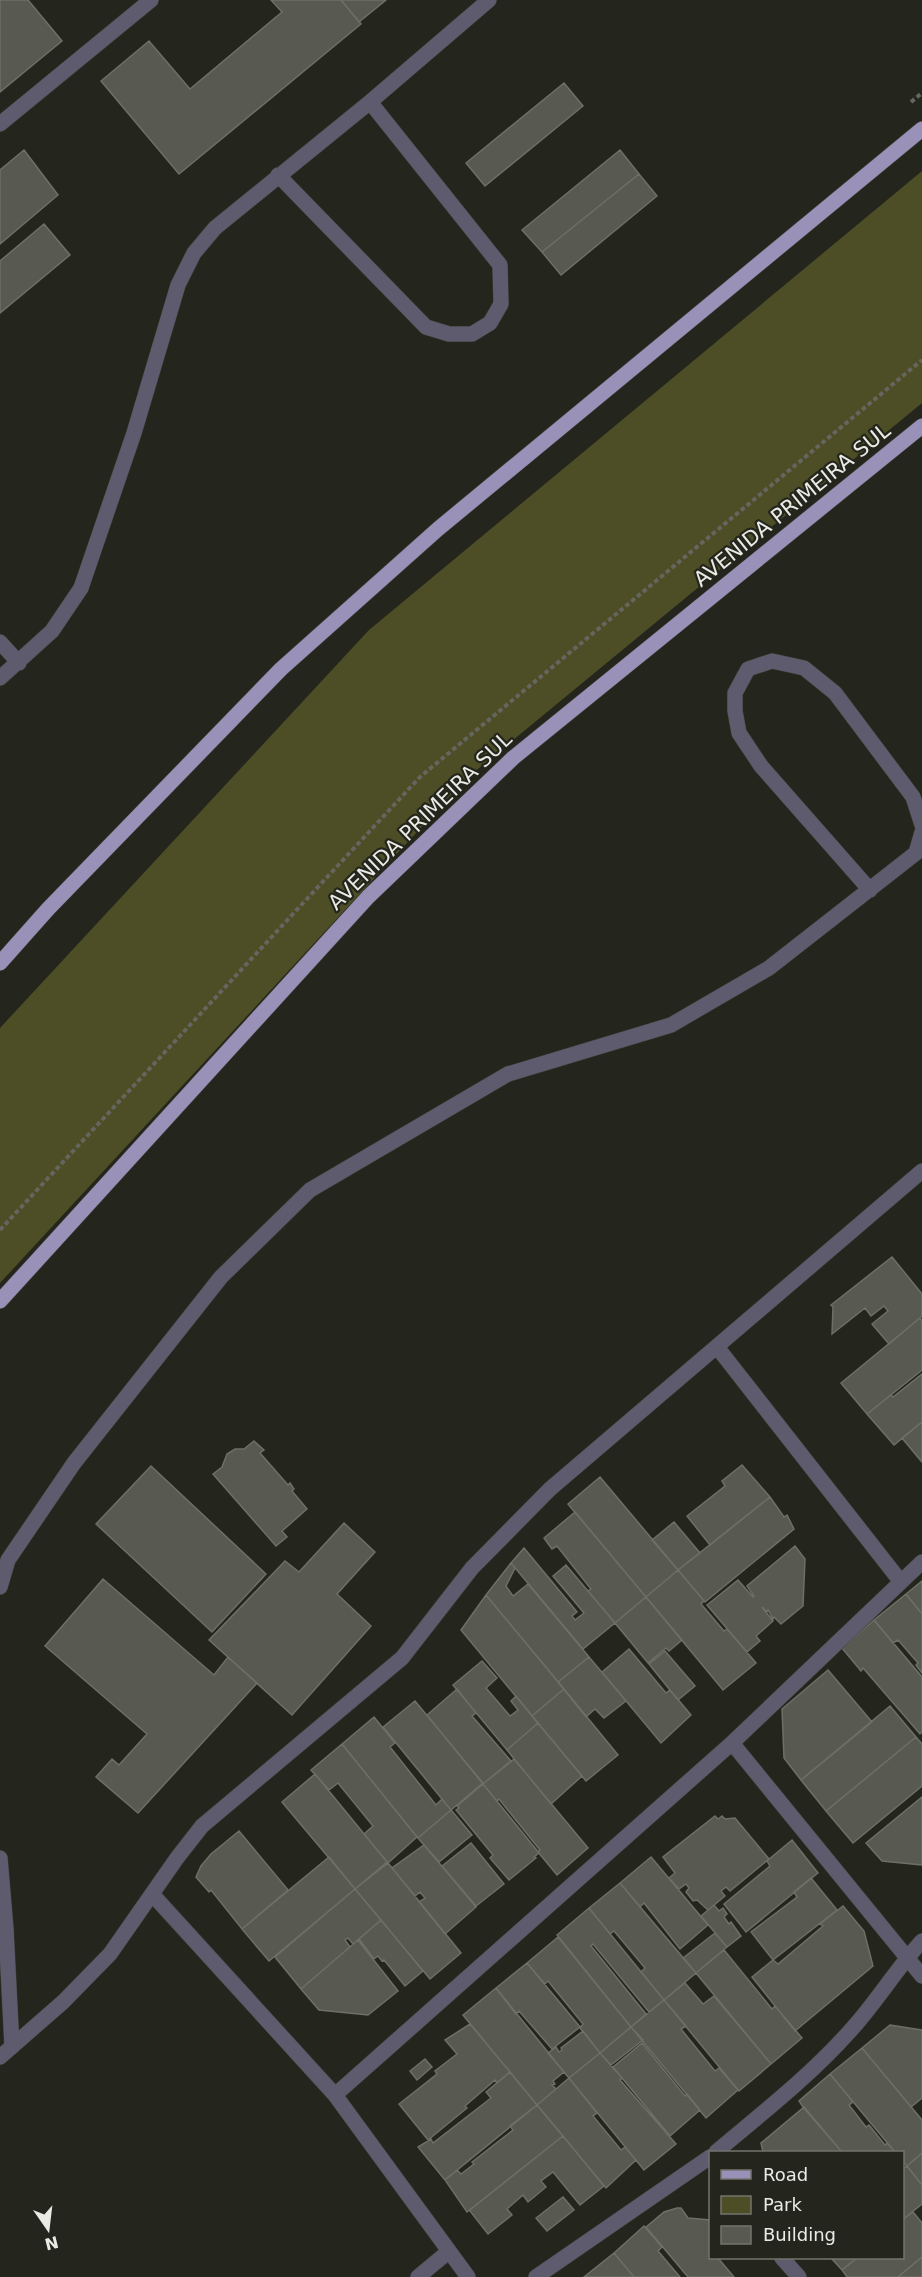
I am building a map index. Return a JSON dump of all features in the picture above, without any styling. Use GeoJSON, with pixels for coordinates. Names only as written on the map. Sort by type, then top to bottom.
{"type":"FeatureCollection","features":[{"type":"Feature","properties":{"kind":"main road"},"geometry":{"type":"LineString","coordinates":[[0,963],[48,909],[281,669],[438,529],[922,129]]}},
{"type":"Feature","properties":{"kind":"main road","name":"AVENIDA PRIMEIRA SUL"},"geometry":{"type":"LineString","coordinates":[[0,1301],[368,897],[513,758],[922,426]]}},
{"type":"Feature","properties":{"kind":"street"},"geometry":{"type":"LineString","coordinates":[[0,124],[151,0]]}},
{"type":"Feature","properties":{"kind":"street"},"geometry":{"type":"LineString","coordinates":[[0,678],[52,631],[81,588],[134,433],[178,285],[194,253],[215,228],[370,102],[489,0]]}},
{"type":"Feature","properties":{"kind":"street"},"geometry":{"type":"LineString","coordinates":[[278,175],[426,327],[449,334],[472,334],[490,323],[501,303],[500,265],[370,102]]}},
{"type":"Feature","properties":{"kind":"street"},"geometry":{"type":"LineString","coordinates":[[0,642],[19,663]]}},
{"type":"Feature","properties":{"kind":"street"},"geometry":{"type":"LineString","coordinates":[[870,890],[761,766],[739,733],[735,693],[748,669],[772,661],[804,668],[835,693],[912,797],[922,825]]}},
{"type":"Feature","properties":{"kind":"street"},"geometry":{"type":"LineString","coordinates":[[0,1587],[8,1560],[74,1463],[221,1277],[310,1190],[508,1074],[671,1025],[769,968],[916,853],[922,832]]}},
{"type":"Feature","properties":{"kind":"street"},"geometry":{"type":"LineString","coordinates":[[0,2056],[63,2002],[110,1954],[177,1857],[202,1826],[402,1658],[472,1568],[550,1489],[922,1171]]}},
{"type":"Feature","properties":{"kind":"street"},"geometry":{"type":"LineString","coordinates":[[717,1347],[901,1581]]}},
{"type":"Feature","properties":{"kind":"street"},"geometry":{"type":"LineString","coordinates":[[335,2095],[732,1743],[922,1562]]}},
{"type":"Feature","properties":{"kind":"street"},"geometry":{"type":"LineString","coordinates":[[732,1743],[922,1976]]}},
{"type":"Feature","properties":{"kind":"street"},"geometry":{"type":"LineString","coordinates":[[0,1858],[12,2047]]}},
{"type":"Feature","properties":{"kind":"street"},"geometry":{"type":"LineString","coordinates":[[152,1894],[335,2095],[468,2277]]}},
{"type":"Feature","properties":{"kind":"street"},"geometry":{"type":"LineString","coordinates":[[717,2151],[789,2090],[850,2031],[906,1958],[922,1941]]}},
{"type":"Feature","properties":{"kind":"street"},"geometry":{"type":"LineString","coordinates":[[536,2277],[708,2164]]}},
{"type":"Feature","properties":{"kind":"street"},"geometry":{"type":"LineString","coordinates":[[417,2277],[448,2252]]}},
{"type":"Feature","properties":{"kind":"street"},"geometry":{"type":"LineString","coordinates":[[783,2259],[799,2277]]}},
{"type":"Feature","properties":{"kind":"green space"},"geometry":{"type":"Polygon","coordinates":[[[922,171],[922,403],[467,778],[0,1283],[0,1028],[369,630],[922,171]]]}},
{"type":"Feature","properties":{"kind":"building"},"geometry":{"type":"Polygon","coordinates":[[[0,0],[28,0],[62,41],[0,92],[0,0]]]}},
{"type":"Feature","properties":{"kind":"building"},"geometry":{"type":"Polygon","coordinates":[[[271,0],[341,0],[361,24],[179,174],[101,81],[149,41],[190,89],[282,12],[271,0]]]}},
{"type":"Feature","properties":{"kind":"building"},"geometry":{"type":"Polygon","coordinates":[[[341,0],[386,0],[359,22],[341,0]]]}},
{"type":"Feature","properties":{"kind":"building"},"geometry":{"type":"Polygon","coordinates":[[[564,83],[583,106],[485,186],[466,163],[564,83]]]}},
{"type":"Feature","properties":{"kind":"building"},"geometry":{"type":"Polygon","coordinates":[[[24,150],[58,195],[0,244],[0,170],[24,150]]]}},
{"type":"Feature","properties":{"kind":"building"},"geometry":{"type":"Polygon","coordinates":[[[620,150],[639,174],[542,252],[522,230],[620,150]]]}},
{"type":"Feature","properties":{"kind":"building"},"geometry":{"type":"Polygon","coordinates":[[[639,174],[657,196],[561,275],[542,252],[639,174]]]}},
{"type":"Feature","properties":{"kind":"building"},"geometry":{"type":"Polygon","coordinates":[[[44,224],[70,255],[0,313],[0,261],[44,224]]]}},
{"type":"Feature","properties":{"kind":"building"},"geometry":{"type":"Polygon","coordinates":[[[892,1257],[922,1294],[922,1316],[889,1344],[872,1324],[888,1311],[884,1306],[871,1316],[865,1308],[832,1334],[833,1307],[831,1305],[892,1257]]]}},
{"type":"Feature","properties":{"kind":"building"},"geometry":{"type":"Polygon","coordinates":[[[920,1318],[922,1321],[922,1370],[867,1414],[841,1383],[920,1318]]]}},
{"type":"Feature","properties":{"kind":"building"},"geometry":{"type":"Polygon","coordinates":[[[922,1374],[922,1422],[894,1445],[867,1414],[922,1374]]]}},
{"type":"Feature","properties":{"kind":"building"},"geometry":{"type":"Polygon","coordinates":[[[922,1422],[922,1462],[902,1438],[922,1422]]]}},
{"type":"Feature","properties":{"kind":"building"},"geometry":{"type":"Polygon","coordinates":[[[254,1441],[264,1450],[260,1453],[288,1485],[290,1483],[294,1489],[292,1491],[307,1509],[282,1531],[287,1537],[276,1546],[213,1474],[222,1467],[227,1454],[235,1449],[244,1449],[254,1441]]]}},
{"type":"Feature","properties":{"kind":"building"},"geometry":{"type":"Polygon","coordinates":[[[742,1465],[770,1497],[710,1545],[687,1516],[725,1486],[722,1481],[742,1465]]]}},
{"type":"Feature","properties":{"kind":"building"},"geometry":{"type":"Polygon","coordinates":[[[151,1466],[266,1574],[212,1632],[96,1524],[151,1466]]]}},
{"type":"Feature","properties":{"kind":"building"},"geometry":{"type":"Polygon","coordinates":[[[600,1477],[678,1570],[646,1597],[568,1504],[600,1477]]]}},
{"type":"Feature","properties":{"kind":"building"},"geometry":{"type":"Polygon","coordinates":[[[770,1497],[784,1517],[787,1515],[794,1529],[705,1602],[678,1570],[770,1497]]]}},
{"type":"Feature","properties":{"kind":"building"},"geometry":{"type":"Polygon","coordinates":[[[575,1512],[646,1597],[615,1623],[588,1591],[591,1589],[557,1546],[552,1549],[544,1538],[575,1512]]]}},
{"type":"Feature","properties":{"kind":"building"},"geometry":{"type":"Polygon","coordinates":[[[674,1522],[700,1553],[678,1570],[652,1540],[674,1522]]]}},
{"type":"Feature","properties":{"kind":"building"},"geometry":{"type":"Polygon","coordinates":[[[344,1523],[375,1552],[337,1594],[371,1626],[292,1715],[209,1640],[285,1561],[299,1572],[344,1523]]]}},
{"type":"Feature","properties":{"kind":"building"},"geometry":{"type":"Polygon","coordinates":[[[795,1546],[805,1559],[803,1606],[781,1624],[762,1607],[773,1621],[756,1636],[760,1641],[747,1652],[707,1605],[738,1580],[753,1597],[747,1586],[795,1546]]]}},
{"type":"Feature","properties":{"kind":"building"},"geometry":{"type":"Polygon","coordinates":[[[524,1548],[577,1612],[572,1616],[575,1620],[584,1613],[553,1576],[566,1565],[615,1623],[583,1649],[511,1563],[524,1548]]]}},
{"type":"Feature","properties":{"kind":"building"},"geometry":{"type":"Polygon","coordinates":[[[511,1563],[515,1568],[506,1586],[513,1596],[528,1584],[589,1657],[558,1682],[486,1595],[511,1563]]]}},
{"type":"Feature","properties":{"kind":"building"},"geometry":{"type":"Polygon","coordinates":[[[678,1570],[704,1601],[701,1604],[724,1631],[727,1629],[756,1663],[723,1690],[646,1597],[678,1570]]]}},
{"type":"Feature","properties":{"kind":"building"},"geometry":{"type":"Polygon","coordinates":[[[103,1579],[214,1675],[228,1657],[257,1683],[138,1813],[96,1777],[112,1759],[119,1765],[147,1734],[45,1646],[103,1579]]]}},
{"type":"Feature","properties":{"kind":"building"},"geometry":{"type":"Polygon","coordinates":[[[922,1581],[922,1614],[906,1594],[922,1581]]]}},
{"type":"Feature","properties":{"kind":"building"},"geometry":{"type":"Polygon","coordinates":[[[906,1594],[922,1614],[922,1673],[916,1665],[918,1663],[898,1640],[893,1643],[874,1620],[906,1594]]]}},
{"type":"Feature","properties":{"kind":"building"},"geometry":{"type":"Polygon","coordinates":[[[486,1595],[564,1689],[532,1716],[461,1630],[486,1595]]]}},
{"type":"Feature","properties":{"kind":"building"},"geometry":{"type":"Polygon","coordinates":[[[646,1597],[682,1640],[669,1651],[666,1648],[648,1663],[615,1623],[646,1597]]]}},
{"type":"Feature","properties":{"kind":"building"},"geometry":{"type":"Polygon","coordinates":[[[874,1620],[922,1677],[922,1732],[920,1734],[863,1668],[861,1671],[842,1648],[874,1620]]]}},
{"type":"Feature","properties":{"kind":"building"},"geometry":{"type":"Polygon","coordinates":[[[629,1649],[666,1693],[670,1690],[691,1715],[661,1743],[602,1672],[629,1649]]]}},
{"type":"Feature","properties":{"kind":"building"},"geometry":{"type":"Polygon","coordinates":[[[665,1651],[695,1686],[678,1700],[649,1664],[665,1651]]]}},
{"type":"Feature","properties":{"kind":"building"},"geometry":{"type":"Polygon","coordinates":[[[589,1657],[626,1701],[604,1718],[595,1709],[586,1717],[558,1682],[589,1657]]]}},
{"type":"Feature","properties":{"kind":"building"},"geometry":{"type":"Polygon","coordinates":[[[482,1661],[497,1678],[486,1688],[510,1716],[518,1710],[511,1701],[516,1696],[538,1723],[507,1750],[453,1685],[482,1661]]]}},
{"type":"Feature","properties":{"kind":"building"},"geometry":{"type":"Polygon","coordinates":[[[828,1670],[872,1722],[801,1780],[784,1758],[782,1709],[828,1670]]]}},
{"type":"Feature","properties":{"kind":"building"},"geometry":{"type":"Polygon","coordinates":[[[457,1689],[476,1713],[472,1716],[511,1761],[483,1784],[427,1715],[457,1689]]]}},
{"type":"Feature","properties":{"kind":"building"},"geometry":{"type":"Polygon","coordinates":[[[564,1689],[618,1755],[586,1781],[532,1716],[564,1689]]]}},
{"type":"Feature","properties":{"kind":"building"},"geometry":{"type":"Polygon","coordinates":[[[415,1701],[483,1783],[451,1810],[383,1727],[415,1701]]]}},
{"type":"Feature","properties":{"kind":"building"},"geometry":{"type":"Polygon","coordinates":[[[890,1706],[916,1737],[826,1811],[801,1780],[890,1706]]]}},
{"type":"Feature","properties":{"kind":"building"},"geometry":{"type":"Polygon","coordinates":[[[374,1717],[395,1743],[390,1747],[436,1805],[442,1799],[451,1810],[418,1838],[342,1744],[374,1717]]]}},
{"type":"Feature","properties":{"kind":"building"},"geometry":{"type":"Polygon","coordinates":[[[538,1723],[582,1776],[551,1804],[507,1750],[538,1723]]]}},
{"type":"Feature","properties":{"kind":"building"},"geometry":{"type":"Polygon","coordinates":[[[916,1737],[922,1744],[922,1786],[853,1843],[826,1811],[916,1737]]]}},
{"type":"Feature","properties":{"kind":"building"},"geometry":{"type":"Polygon","coordinates":[[[342,1744],[417,1837],[388,1863],[364,1834],[373,1826],[338,1783],[329,1790],[311,1770],[342,1744]]]}},
{"type":"Feature","properties":{"kind":"building"},"geometry":{"type":"Polygon","coordinates":[[[514,1759],[588,1848],[557,1875],[499,1799],[497,1801],[483,1784],[514,1759]]]}},
{"type":"Feature","properties":{"kind":"building"},"geometry":{"type":"Polygon","coordinates":[[[315,1774],[387,1862],[355,1889],[282,1802],[315,1774]]]}},
{"type":"Feature","properties":{"kind":"building"},"geometry":{"type":"Polygon","coordinates":[[[483,1784],[539,1853],[509,1880],[490,1858],[493,1855],[456,1810],[459,1808],[457,1806],[483,1784]]]}},
{"type":"Feature","properties":{"kind":"building"},"geometry":{"type":"Polygon","coordinates":[[[922,1797],[922,1865],[882,1861],[866,1843],[922,1797]]]}},
{"type":"Feature","properties":{"kind":"building"},"geometry":{"type":"Polygon","coordinates":[[[451,1810],[472,1835],[439,1862],[418,1838],[451,1810]]]}},
{"type":"Feature","properties":{"kind":"building"},"geometry":{"type":"Polygon","coordinates":[[[715,1816],[718,1819],[722,1816],[725,1819],[735,1818],[769,1859],[730,1891],[726,1887],[721,1891],[725,1896],[708,1910],[697,1900],[693,1901],[686,1892],[689,1888],[686,1884],[679,1889],[669,1878],[675,1873],[663,1857],[715,1816]]]}},
{"type":"Feature","properties":{"kind":"building"},"geometry":{"type":"Polygon","coordinates":[[[239,1831],[288,1890],[242,1929],[211,1890],[209,1892],[196,1877],[201,1866],[211,1854],[239,1831]]]}},
{"type":"Feature","properties":{"kind":"building"},"geometry":{"type":"Polygon","coordinates":[[[792,1840],[818,1873],[746,1932],[724,1904],[770,1866],[767,1861],[792,1840]]]}},
{"type":"Feature","properties":{"kind":"building"},"geometry":{"type":"Polygon","coordinates":[[[471,1843],[504,1884],[476,1906],[442,1866],[471,1843]]]}},
{"type":"Feature","properties":{"kind":"building"},"geometry":{"type":"Polygon","coordinates":[[[424,1845],[476,1907],[445,1934],[419,1902],[425,1898],[420,1892],[415,1896],[392,1868],[424,1845]]]}},
{"type":"Feature","properties":{"kind":"building"},"geometry":{"type":"Polygon","coordinates":[[[329,1857],[355,1889],[269,1961],[242,1929],[329,1857]]]}},
{"type":"Feature","properties":{"kind":"building"},"geometry":{"type":"Polygon","coordinates":[[[651,1857],[708,1925],[680,1949],[644,1903],[640,1907],[620,1883],[651,1857]]]}},
{"type":"Feature","properties":{"kind":"building"},"geometry":{"type":"Polygon","coordinates":[[[388,1863],[461,1953],[430,1979],[355,1889],[388,1863]]]}},
{"type":"Feature","properties":{"kind":"building"},"geometry":{"type":"Polygon","coordinates":[[[811,1878],[837,1910],[773,1960],[751,1932],[797,1897],[794,1892],[811,1878]]]}},
{"type":"Feature","properties":{"kind":"building"},"geometry":{"type":"Polygon","coordinates":[[[620,1883],[696,1973],[664,2000],[641,1972],[645,1968],[614,1931],[610,1934],[589,1908],[620,1883]]]}},
{"type":"Feature","properties":{"kind":"building"},"geometry":{"type":"Polygon","coordinates":[[[355,1889],[381,1920],[353,1944],[348,1938],[345,1940],[350,1947],[301,1989],[275,1957],[355,1889]]]}},
{"type":"Feature","properties":{"kind":"building"},"geometry":{"type":"Polygon","coordinates":[[[714,1905],[719,1911],[723,1908],[727,1914],[724,1917],[729,1924],[731,1922],[741,1936],[727,1947],[701,1916],[714,1905]]]}},
{"type":"Feature","properties":{"kind":"building"},"geometry":{"type":"Polygon","coordinates":[[[843,1906],[864,1931],[873,1966],[795,2031],[752,1977],[773,1960],[778,1964],[823,1926],[820,1924],[843,1906]]]}},
{"type":"Feature","properties":{"kind":"building"},"geometry":{"type":"Polygon","coordinates":[[[589,1908],[664,2000],[649,2012],[593,1944],[591,1946],[646,2014],[631,2027],[557,1935],[589,1908]]]}},
{"type":"Feature","properties":{"kind":"building"},"geometry":{"type":"Polygon","coordinates":[[[381,1920],[423,1971],[405,1986],[384,1960],[382,1961],[378,1956],[374,1959],[359,1939],[381,1920]]]}},
{"type":"Feature","properties":{"kind":"building"},"geometry":{"type":"Polygon","coordinates":[[[715,1933],[727,1947],[696,1973],[683,1958],[715,1933]]]}},
{"type":"Feature","properties":{"kind":"building"},"geometry":{"type":"Polygon","coordinates":[[[558,1937],[631,2027],[600,2053],[580,2028],[583,2024],[548,1981],[545,1984],[527,1963],[558,1937]]]}},
{"type":"Feature","properties":{"kind":"building"},"geometry":{"type":"Polygon","coordinates":[[[358,1940],[398,1991],[368,2015],[319,2010],[301,1989],[358,1940]]]}},
{"type":"Feature","properties":{"kind":"building"},"geometry":{"type":"Polygon","coordinates":[[[724,1950],[772,2009],[775,2006],[802,2038],[771,2064],[696,1973],[724,1950]]]}},
{"type":"Feature","properties":{"kind":"building"},"geometry":{"type":"Polygon","coordinates":[[[527,1963],[580,2027],[552,2049],[519,2011],[516,2014],[496,1988],[527,1963]]]}},
{"type":"Feature","properties":{"kind":"building"},"geometry":{"type":"Polygon","coordinates":[[[685,1983],[703,2004],[714,1996],[771,2064],[739,2091],[664,2000],[685,1983]]]}},
{"type":"Feature","properties":{"kind":"building"},"geometry":{"type":"Polygon","coordinates":[[[496,1988],[564,2072],[553,2081],[555,2084],[552,2085],[556,2089],[537,2105],[463,2015],[496,1988]]]}},
{"type":"Feature","properties":{"kind":"building"},"geometry":{"type":"Polygon","coordinates":[[[664,2000],[686,2026],[681,2029],[715,2071],[719,2068],[738,2090],[706,2118],[631,2027],[664,2000]]]}},
{"type":"Feature","properties":{"kind":"building"},"geometry":{"type":"Polygon","coordinates":[[[470,2024],[510,2072],[497,2083],[495,2080],[465,2106],[467,2108],[428,2140],[399,2104],[437,2074],[435,2071],[457,2054],[445,2040],[470,2024]]]}},
{"type":"Feature","properties":{"kind":"building"},"geometry":{"type":"Polygon","coordinates":[[[890,2025],[922,2030],[922,2098],[911,2107],[862,2048],[890,2025]]]}},
{"type":"Feature","properties":{"kind":"building"},"geometry":{"type":"Polygon","coordinates":[[[631,2027],[643,2040],[611,2065],[600,2053],[631,2027]]]}},
{"type":"Feature","properties":{"kind":"building"},"geometry":{"type":"Polygon","coordinates":[[[583,2031],[600,2053],[569,2078],[548,2053],[556,2047],[559,2052],[583,2031]]]}},
{"type":"Feature","properties":{"kind":"building"},"geometry":{"type":"Polygon","coordinates":[[[642,2043],[685,2096],[687,2094],[700,2110],[670,2136],[613,2067],[642,2043]]]}},
{"type":"Feature","properties":{"kind":"building"},"geometry":{"type":"Polygon","coordinates":[[[862,2048],[922,2120],[922,2153],[907,2166],[904,2163],[904,2151],[894,2151],[830,2074],[862,2048]]]}},
{"type":"Feature","properties":{"kind":"building"},"geometry":{"type":"Polygon","coordinates":[[[600,2053],[622,2078],[620,2080],[676,2144],[644,2170],[569,2078],[600,2053]]]}},
{"type":"Feature","properties":{"kind":"building"},"geometry":{"type":"Polygon","coordinates":[[[425,2059],[432,2067],[417,2080],[410,2071],[425,2059]]]}},
{"type":"Feature","properties":{"kind":"building"},"geometry":{"type":"Polygon","coordinates":[[[510,2072],[537,2105],[445,2180],[418,2147],[431,2139],[433,2143],[491,2098],[486,2092],[510,2072]]]}},
{"type":"Feature","properties":{"kind":"building"},"geometry":{"type":"Polygon","coordinates":[[[830,2074],[853,2102],[849,2105],[866,2127],[869,2125],[885,2145],[887,2143],[894,2151],[841,2151],[799,2101],[830,2074]]]}},
{"type":"Feature","properties":{"kind":"building"},"geometry":{"type":"Polygon","coordinates":[[[569,2078],[597,2113],[593,2116],[621,2150],[625,2147],[636,2160],[606,2188],[537,2105],[569,2078]]]}},
{"type":"Feature","properties":{"kind":"building"},"geometry":{"type":"Polygon","coordinates":[[[537,2105],[563,2136],[467,2212],[445,2180],[457,2170],[461,2174],[474,2164],[472,2162],[513,2130],[510,2126],[537,2105]]]}},
{"type":"Feature","properties":{"kind":"building"},"geometry":{"type":"Polygon","coordinates":[[[804,2107],[841,2151],[763,2151],[761,2143],[804,2107]]]}},
{"type":"Feature","properties":{"kind":"building"},"geometry":{"type":"Polygon","coordinates":[[[563,2136],[604,2186],[580,2205],[553,2172],[541,2181],[546,2187],[528,2202],[523,2195],[507,2209],[512,2215],[488,2234],[470,2211],[471,2209],[563,2136]]]}},
{"type":"Feature","properties":{"kind":"building"},"geometry":{"type":"Polygon","coordinates":[[[922,2153],[922,2185],[907,2166],[922,2153]]]}},
{"type":"Feature","properties":{"kind":"building"},"geometry":{"type":"Polygon","coordinates":[[[907,2166],[922,2185],[922,2204],[904,2218],[904,2168],[907,2166]]]}},
{"type":"Feature","properties":{"kind":"building"},"geometry":{"type":"Polygon","coordinates":[[[563,2197],[574,2210],[547,2231],[536,2218],[563,2197]]]}},
{"type":"Feature","properties":{"kind":"building"},"geometry":{"type":"Polygon","coordinates":[[[681,2208],[688,2218],[709,2220],[709,2259],[719,2259],[734,2277],[688,2277],[646,2227],[664,2212],[681,2208]]]}},
{"type":"Feature","properties":{"kind":"building"},"geometry":{"type":"Polygon","coordinates":[[[913,2212],[922,2223],[922,2257],[898,2277],[847,2277],[842,2270],[856,2259],[904,2259],[904,2219],[913,2212]]]}},
{"type":"Feature","properties":{"kind":"building"},"geometry":{"type":"Polygon","coordinates":[[[644,2226],[662,2247],[658,2251],[680,2277],[634,2277],[614,2253],[644,2226]]]}},
{"type":"Feature","properties":{"kind":"building"},"geometry":{"type":"Polygon","coordinates":[[[614,2253],[634,2277],[584,2277],[614,2253]]]}},
{"type":"Feature","properties":{"kind":"building"},"geometry":{"type":"Polygon","coordinates":[[[922,2257],[922,2277],[898,2277],[922,2257]]]}},
{"type":"Feature","properties":{"kind":"building"},"geometry":{"type":"Polygon","coordinates":[[[832,2259],[856,2259],[842,2270],[832,2259]]]}}]}
